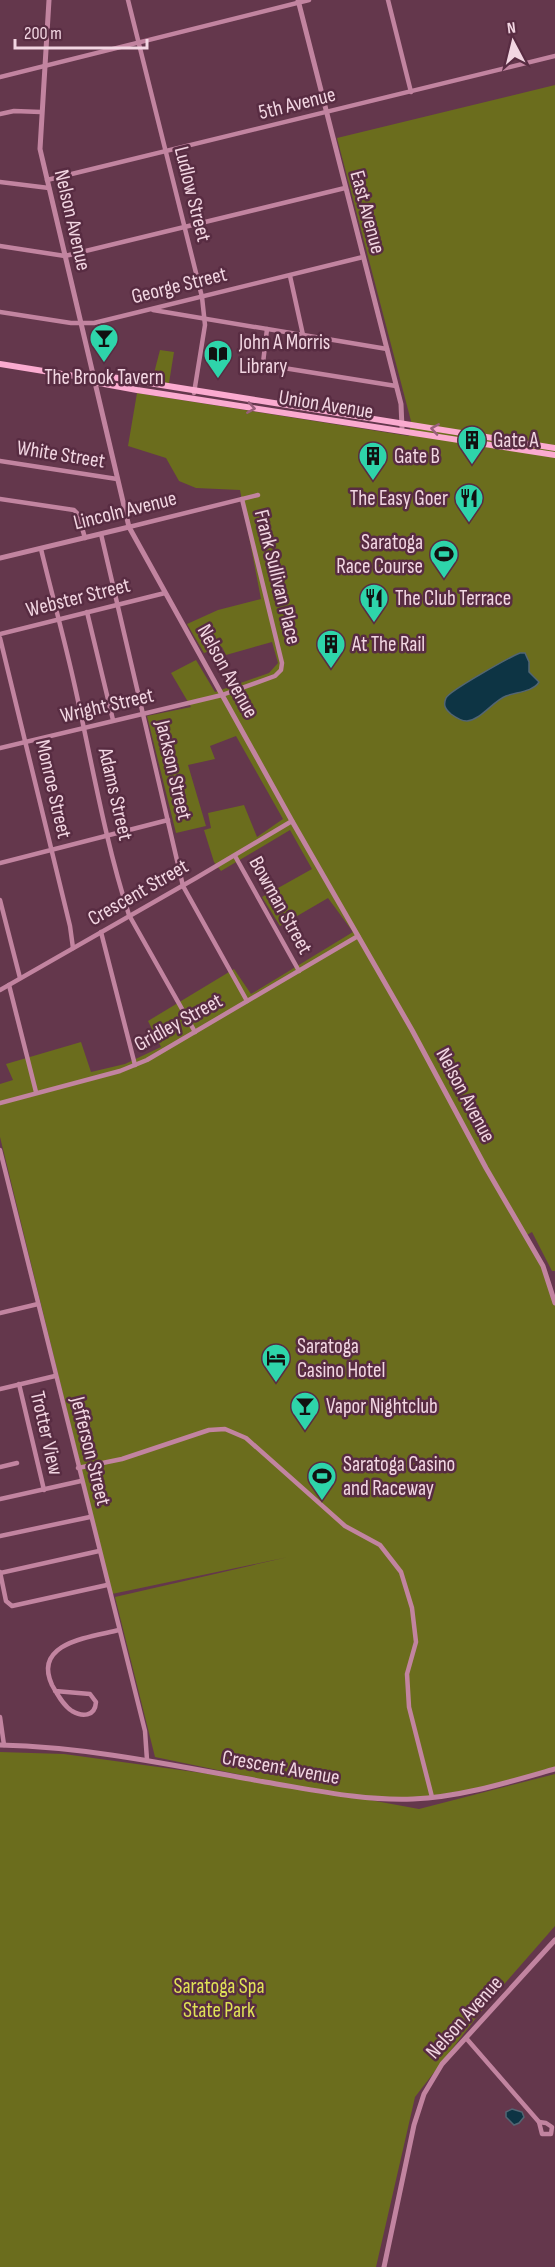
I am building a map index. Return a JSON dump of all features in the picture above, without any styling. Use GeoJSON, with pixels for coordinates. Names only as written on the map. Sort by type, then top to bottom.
{"type":"FeatureCollection","features":[{"type":"Feature","properties":{"kind":"main road","name":"Union Avenue"},"geometry":{"type":"LineString","coordinates":[[0,364],[93,379],[99,383],[193,399],[555,455]]}},
{"type":"Feature","properties":{"kind":"main road","name":"Union Avenue"},"geometry":{"type":"LineString","coordinates":[[93,379],[99,375],[555,447]]}},
{"type":"Feature","properties":{"kind":"street","name":"Nelson Avenue"},"geometry":{"type":"LineString","coordinates":[[49,0],[40,149],[129,526],[292,821],[418,1040],[486,1168],[543,1266],[555,1302]]}},
{"type":"Feature","properties":{"kind":"street","name":"Ludlow Street"},"geometry":{"type":"LineString","coordinates":[[128,0],[205,319],[193,399]]}},
{"type":"Feature","properties":{"kind":"street"},"geometry":{"type":"LineString","coordinates":[[0,77],[309,0]]}},
{"type":"Feature","properties":{"kind":"street"},"geometry":{"type":"LineString","coordinates":[[388,0],[411,92]]}},
{"type":"Feature","properties":{"kind":"street","name":"East Avenue"},"geometry":{"type":"LineString","coordinates":[[298,1],[401,404],[402,432]]}},
{"type":"Feature","properties":{"kind":"street","name":"5th Avenue"},"geometry":{"type":"LineString","coordinates":[[47,180],[326,114],[555,56]]}},
{"type":"Feature","properties":{"kind":"street"},"geometry":{"type":"LineString","coordinates":[[0,114],[14,111],[41,112]]}},
{"type":"Feature","properties":{"kind":"street"},"geometry":{"type":"LineString","coordinates":[[0,182],[49,188]]}},
{"type":"Feature","properties":{"kind":"street"},"geometry":{"type":"LineString","coordinates":[[0,246],[65,256],[345,188]]}},
{"type":"Feature","properties":{"kind":"street","name":"George Street"},"geometry":{"type":"LineString","coordinates":[[0,312],[81,324],[94,323],[363,257]]}},
{"type":"Feature","properties":{"kind":"street"},"geometry":{"type":"LineString","coordinates":[[290,276],[303,335]]}},
{"type":"Feature","properties":{"kind":"street"},"geometry":{"type":"LineString","coordinates":[[150,310],[387,349]]}},
{"type":"Feature","properties":{"kind":"street"},"geometry":{"type":"LineString","coordinates":[[267,329],[263,363],[265,365],[396,386]]}},
{"type":"Feature","properties":{"kind":"street","name":"White Street"},"geometry":{"type":"LineString","coordinates":[[0,461],[117,479]]}},
{"type":"Feature","properties":{"kind":"street","name":"Lincoln Avenue"},"geometry":{"type":"LineString","coordinates":[[0,558],[258,495]]}},
{"type":"Feature","properties":{"kind":"street"},"geometry":{"type":"LineString","coordinates":[[0,499],[74,510],[78,514],[85,538]]}},
{"type":"Feature","properties":{"kind":"street","name":"Frank Sullivan Place"},"geometry":{"type":"LineString","coordinates":[[222,694],[275,676],[282,668],[242,499]]}},
{"type":"Feature","properties":{"kind":"street","name":"Jackson Street"},"geometry":{"type":"LineString","coordinates":[[101,534],[183,886],[248,1001]]}},
{"type":"Feature","properties":{"kind":"street","name":"Adams Street"},"geometry":{"type":"LineString","coordinates":[[40,549],[129,915],[195,1032]]}},
{"type":"Feature","properties":{"kind":"street","name":"Webster Street"},"geometry":{"type":"LineString","coordinates":[[0,636],[58,619],[165,593]]}},
{"type":"Feature","properties":{"kind":"street"},"geometry":{"type":"LineString","coordinates":[[87,612],[113,720]]}},
{"type":"Feature","properties":{"kind":"street","name":"Monroe Street"},"geometry":{"type":"LineString","coordinates":[[0,636],[70,926],[73,948]]}},
{"type":"Feature","properties":{"kind":"street","name":"Wright Street"},"geometry":{"type":"LineString","coordinates":[[0,748],[222,694]]}},
{"type":"Feature","properties":{"kind":"street"},"geometry":{"type":"LineString","coordinates":[[0,863],[168,820]]}},
{"type":"Feature","properties":{"kind":"street","name":"Crescent Street"},"geometry":{"type":"LineString","coordinates":[[0,990],[292,821]]}},
{"type":"Feature","properties":{"kind":"street","name":"Bowman Street"},"geometry":{"type":"LineString","coordinates":[[235,856],[299,971]]}},
{"type":"Feature","properties":{"kind":"street"},"geometry":{"type":"LineString","coordinates":[[0,900],[20,978]]}},
{"type":"Feature","properties":{"kind":"street"},"geometry":{"type":"LineString","coordinates":[[101,932],[135,1065]]}},
{"type":"Feature","properties":{"kind":"street","name":"Gridley Street"},"geometry":{"type":"LineString","coordinates":[[0,1103],[120,1071],[147,1060],[358,936]]}},
{"type":"Feature","properties":{"kind":"street"},"geometry":{"type":"LineString","coordinates":[[9,985],[36,1092]]}},
{"type":"Feature","properties":{"kind":"street","name":"Jefferson Street"},"geometry":{"type":"LineString","coordinates":[[0,1150],[147,1740],[147,1760]]}},
{"type":"Feature","properties":{"kind":"street"},"geometry":{"type":"LineString","coordinates":[[0,1313],[38,1304]]}},
{"type":"Feature","properties":{"kind":"street"},"geometry":{"type":"LineString","coordinates":[[0,1389],[55,1376]]}},
{"type":"Feature","properties":{"kind":"street","name":"Trotter View"},"geometry":{"type":"LineString","coordinates":[[19,1384],[44,1490]]}},
{"type":"Feature","properties":{"kind":"street"},"geometry":{"type":"LineString","coordinates":[[78,1468],[122,1459],[209,1430],[225,1429],[246,1438],[345,1526],[380,1545],[401,1572],[412,1608],[416,1642],[407,1674],[409,1707],[432,1797]]}},
{"type":"Feature","properties":{"kind":"street"},"geometry":{"type":"LineString","coordinates":[[0,1467],[16,1462]]}},
{"type":"Feature","properties":{"kind":"street"},"geometry":{"type":"LineString","coordinates":[[0,1499],[81,1481]]}},
{"type":"Feature","properties":{"kind":"street"},"geometry":{"type":"LineString","coordinates":[[0,1536],[90,1517]]}},
{"type":"Feature","properties":{"kind":"street"},"geometry":{"type":"LineString","coordinates":[[99,1551],[0,1572],[7,1602],[12,1605],[25,1604],[107,1585]]}},
{"type":"Feature","properties":{"kind":"street"},"geometry":{"type":"LineString","coordinates":[[56,1691],[87,1692],[94,1698],[95,1707],[89,1714],[79,1715],[68,1709],[56,1691],[48,1670],[49,1663],[56,1652],[72,1641],[119,1630]]}},
{"type":"Feature","properties":{"kind":"street"},"geometry":{"type":"LineString","coordinates":[[0,1717],[4,1732],[2,1745]]}},
{"type":"Feature","properties":{"kind":"street","name":"Crescent Avenue"},"geometry":{"type":"LineString","coordinates":[[2,1745],[57,1747],[147,1760],[351,1796],[389,1799],[432,1797],[508,1782],[555,1769]]}},
{"type":"Feature","properties":{"kind":"street","name":"Nelson Avenue"},"geometry":{"type":"LineString","coordinates":[[384,2267],[419,2106],[435,2074],[555,1940]]}},
{"type":"Feature","properties":{"kind":"street"},"geometry":{"type":"LineString","coordinates":[[466,2038],[539,2122]]}},
{"type":"Feature","properties":{"kind":"green space","name":"Saratoga Race Course"},"geometry":{"type":"Polygon","coordinates":[[[555,85],[555,1271],[552,1271],[532,1232],[525,1236],[550,1281],[555,1302],[555,1769],[501,1784],[415,1799],[348,1796],[419,1809],[555,1774],[555,1926],[486,2005],[415,2097],[376,2267],[0,2267],[0,1752],[64,1754],[289,1785],[155,1757],[115,1597],[288,1557],[112,1594],[0,1137],[0,1084],[13,1080],[6,1064],[81,1042],[91,1072],[125,1064],[161,1047],[148,1021],[234,969],[251,994],[353,932],[328,898],[280,926],[262,897],[312,869],[290,830],[221,871],[214,862],[204,830],[211,828],[208,813],[244,805],[257,837],[283,819],[236,736],[210,746],[215,759],[188,765],[206,826],[176,833],[147,716],[191,707],[171,673],[196,660],[215,692],[269,673],[278,663],[272,642],[226,655],[222,647],[204,653],[187,624],[218,610],[261,599],[240,490],[196,488],[179,481],[166,458],[128,446],[137,393],[409,436],[411,421],[337,138],[555,85]]]}},
{"type":"Feature","properties":{"kind":"green space"},"geometry":{"type":"Polygon","coordinates":[[[160,350],[174,352],[169,383],[152,381],[160,350]]]}},
{"type":"Feature","properties":{"kind":"water"},"geometry":{"type":"Polygon","coordinates":[[[520,653],[525,653],[529,662],[529,672],[539,682],[536,685],[529,690],[501,698],[483,714],[472,720],[460,720],[447,710],[445,703],[450,694],[480,674],[520,653]]]}},
{"type":"Feature","properties":{"kind":"water"},"geometry":{"type":"Polygon","coordinates":[[[512,2109],[522,2112],[524,2117],[514,2125],[506,2117],[506,2112],[512,2109]]]}},
{"type":"Feature","properties":{"kind":"place","name":"The Brook Tavern"},"geometry":{"type":"Point","coordinates":[104,364]}},
{"type":"Feature","properties":{"kind":"place","name":"John A Morris Library"},"geometry":{"type":"Point","coordinates":[218,380]}},
{"type":"Feature","properties":{"kind":"place","name":"Gate A"},"geometry":{"type":"Point","coordinates":[472,466]}},
{"type":"Feature","properties":{"kind":"place","name":"Gate B"},"geometry":{"type":"Point","coordinates":[373,482]}},
{"type":"Feature","properties":{"kind":"place","name":"The Easy Goer"},"geometry":{"type":"Point","coordinates":[469,524]}},
{"type":"Feature","properties":{"kind":"place","name":"Saratoga Race Course"},"geometry":{"type":"Point","coordinates":[444,580]}},
{"type":"Feature","properties":{"kind":"place","name":"The Club Terrace"},"geometry":{"type":"Point","coordinates":[374,624]}},
{"type":"Feature","properties":{"kind":"place","name":"At The Rail"},"geometry":{"type":"Point","coordinates":[331,670]}},
{"type":"Feature","properties":{"kind":"place","name":"Saratoga Casino Hotel"},"geometry":{"type":"Point","coordinates":[276,1384]}},
{"type":"Feature","properties":{"kind":"place","name":"Vapor Nightclub"},"geometry":{"type":"Point","coordinates":[305,1432]}},
{"type":"Feature","properties":{"kind":"place","name":"Saratoga Casino and Raceway"},"geometry":{"type":"Point","coordinates":[322,1502]}},
{"type":"Feature","properties":{"kind":"park label","name":"Saratoga Spa State Park"},"geometry":{"type":"Point","coordinates":[219,1998]}}]}
